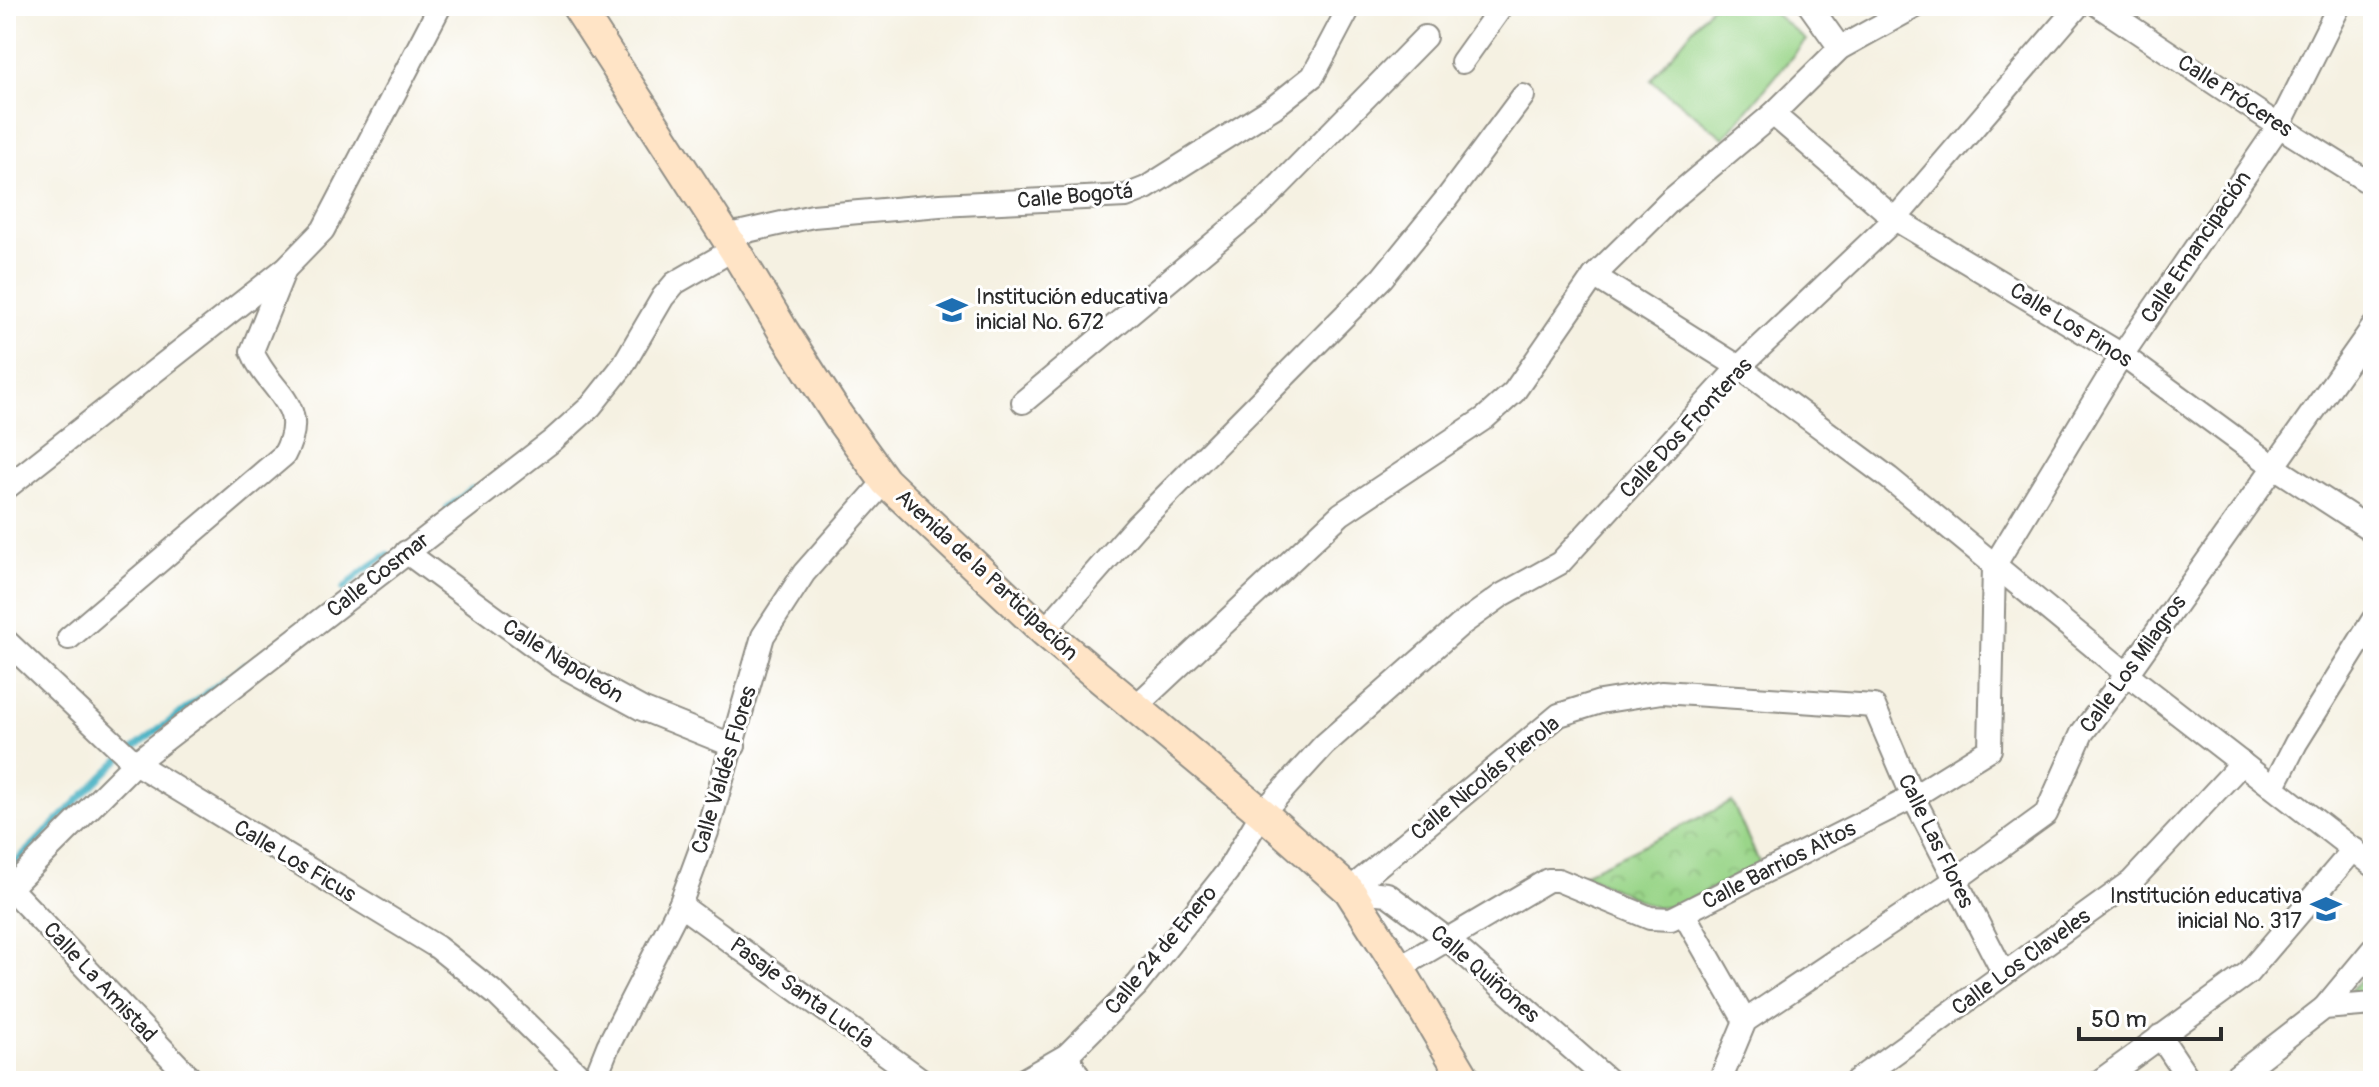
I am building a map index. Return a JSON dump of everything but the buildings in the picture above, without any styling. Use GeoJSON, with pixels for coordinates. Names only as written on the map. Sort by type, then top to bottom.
{"type":"FeatureCollection","features":[{"type":"Feature","properties":{"kind":"main road","name":"Avenida de la Participación"},"geometry":{"type":"LineString","coordinates":[[577,6],[838,416],[885,481],[1044,631],[1349,890],[1466,1081]]}},
{"type":"Feature","properties":{"kind":"street"},"geometry":{"type":"LineString","coordinates":[[6,488],[286,268],[323,230],[440,6]]}},
{"type":"Feature","properties":{"kind":"street","name":"Calle Bogotá"},"geometry":{"type":"LineString","coordinates":[[729,242],[813,216],[1126,196],[1146,188],[1274,107],[1313,76],[1350,6]]}},
{"type":"Feature","properties":{"kind":"street"},"geometry":{"type":"LineString","coordinates":[[1462,62],[1502,6]]}},
{"type":"Feature","properties":{"kind":"street"},"geometry":{"type":"LineString","coordinates":[[1810,6],[1840,48]]}},
{"type":"Feature","properties":{"kind":"street"},"geometry":{"type":"LineString","coordinates":[[1134,708],[1341,514],[1485,418],[1514,392],[1594,276],[1671,200],[1773,114],[1840,48],[1916,6]]}},
{"type":"Feature","properties":{"kind":"street","name":"Calle Dos Fronteras"},"geometry":{"type":"LineString","coordinates":[[1262,813],[1324,745],[1459,626],[1502,595],[1560,563],[1739,367],[1895,219],[2078,6]]}},
{"type":"Feature","properties":{"kind":"street","name":"Calle Próceres"},"geometry":{"type":"LineString","coordinates":[[2099,6],[2373,185]]}},
{"type":"Feature","properties":{"kind":"street","name":"Calle Emancipación"},"geometry":{"type":"LineString","coordinates":[[1994,566],[2122,355],[2279,126],[2339,6]]}},
{"type":"Feature","properties":{"kind":"street"},"geometry":{"type":"LineString","coordinates":[[1023,402],[1261,204],[1425,37]]}},
{"type":"Feature","properties":{"kind":"street"},"geometry":{"type":"LineString","coordinates":[[1044,631],[1136,526],[1382,278],[1523,96]]}},
{"type":"Feature","properties":{"kind":"street","name":"Calle Los Pinos"},"geometry":{"type":"LineString","coordinates":[[1773,114],[1895,219],[2122,355],[2273,466],[2373,531]]}},
{"type":"Feature","properties":{"kind":"street","name":"Calle Cosmar"},"geometry":{"type":"LineString","coordinates":[[7,888],[135,763],[552,441],[591,406],[622,367],[663,297],[675,283],[729,242]]}},
{"type":"Feature","properties":{"kind":"street"},"geometry":{"type":"LineString","coordinates":[[69,638],[284,455],[293,439],[295,424],[291,410],[257,363],[252,351],[286,268]]}},
{"type":"Feature","properties":{"kind":"street"},"geometry":{"type":"LineString","coordinates":[[1594,276],[1739,367],[1889,478],[2127,674],[2373,865]]}},
{"type":"Feature","properties":{"kind":"street","name":"Calle Los Milagros"},"geometry":{"type":"LineString","coordinates":[[1745,1021],[1954,881],[2046,814],[2082,733],[2373,327]]}},
{"type":"Feature","properties":{"kind":"street","name":"Calle Valdés Flores"},"geometry":{"type":"LineString","coordinates":[[594,1081],[608,1046],[680,905],[734,746],[763,636],[804,573],[885,481]]}},
{"type":"Feature","properties":{"kind":"street","name":"Calle Napoleón"},"geometry":{"type":"LineString","coordinates":[[406,552],[557,663],[642,709],[734,746]]}},
{"type":"Feature","properties":{"kind":"street","name":"Calle Barrios Altos"},"geometry":{"type":"LineString","coordinates":[[1399,968],[1548,880],[1558,880],[1650,918],[1671,919],[1913,797],[1990,749],[1994,566]]}},
{"type":"Feature","properties":{"kind":"street"},"geometry":{"type":"LineString","coordinates":[[2274,786],[2296,743],[2373,620]]}},
{"type":"Feature","properties":{"kind":"street","name":"Calle Los Ficus"},"geometry":{"type":"LineString","coordinates":[[6,641],[135,763],[437,947],[497,995],[585,1081]]}},
{"type":"Feature","properties":{"kind":"street","name":"Calle Nicolás Pierola"},"geometry":{"type":"LineString","coordinates":[[1349,890],[1559,715],[1600,702],[1662,692],[1874,706]]}},
{"type":"Feature","properties":{"kind":"street","name":"Calle Las Flores"},"geometry":{"type":"LineString","coordinates":[[1874,706],[1913,797],[2004,974]]}},
{"type":"Feature","properties":{"kind":"street","name":"Calle Los Claveles"},"geometry":{"type":"LineString","coordinates":[[1856,1081],[2131,882],[2242,763]]}},
{"type":"Feature","properties":{"kind":"street","name":"Calle 24 de Enero"},"geometry":{"type":"LineString","coordinates":[[1067,1055],[1137,985],[1227,872],[1262,813]]}},
{"type":"Feature","properties":{"kind":"street"},"geometry":{"type":"LineString","coordinates":[[2100,1081],[2248,973],[2354,849]]}},
{"type":"Feature","properties":{"kind":"street","name":"Calle La Amistad"},"geometry":{"type":"LineString","coordinates":[[7,888],[193,1081]]}},
{"type":"Feature","properties":{"kind":"street","name":"Calle Quiñones"},"geometry":{"type":"LineString","coordinates":[[1349,890],[1387,894],[1447,939],[1609,1081]]}},
{"type":"Feature","properties":{"kind":"street","name":"Pasaje Santa Lucía"},"geometry":{"type":"LineString","coordinates":[[680,905],[923,1081]]}},
{"type":"Feature","properties":{"kind":"street"},"geometry":{"type":"LineString","coordinates":[[1684,914],[1745,1021],[1720,1081]]}},
{"type":"Feature","properties":{"kind":"street"},"geometry":{"type":"LineString","coordinates":[[2230,1081],[2324,1008],[2373,949]]}},
{"type":"Feature","properties":{"kind":"street"},"geometry":{"type":"LineString","coordinates":[[2324,1008],[2373,1004]]}},
{"type":"Feature","properties":{"kind":"street"},"geometry":{"type":"LineString","coordinates":[[2160,1036],[2190,1081]]}},
{"type":"Feature","properties":{"kind":"street"},"geometry":{"type":"LineString","coordinates":[[1022,1081],[1067,1055],[1081,1081]]}},
{"type":"Feature","properties":{"kind":"green space"},"geometry":{"type":"Polygon","coordinates":[[[1711,6],[1766,6],[1806,40],[1724,138],[1651,80],[1711,6]]]}},
{"type":"Feature","properties":{"kind":"green space"},"geometry":{"type":"Polygon","coordinates":[[[1732,802],[1760,864],[1677,906],[1656,908],[1583,874],[1732,802]]]}},
{"type":"Feature","properties":{"kind":"green space"},"geometry":{"type":"Polygon","coordinates":[[[2373,964],[2373,998],[2342,1000],[2373,964]]]}},
{"type":"Feature","properties":{"kind":"waterway"},"geometry":{"type":"LineString","coordinates":[[447,508],[473,488]]}},
{"type":"Feature","properties":{"kind":"waterway"},"geometry":{"type":"LineString","coordinates":[[343,589],[388,554]]}},
{"type":"Feature","properties":{"kind":"waterway"},"geometry":{"type":"LineString","coordinates":[[130,751],[245,664]]}},
{"type":"Feature","properties":{"kind":"waterway"},"geometry":{"type":"LineString","coordinates":[[6,871],[121,758]]}},
{"type":"Feature","properties":{"kind":"place","name":"Institución educativa inicial No. 672"},"geometry":{"type":"Point","coordinates":[952,310]}},
{"type":"Feature","properties":{"kind":"place","name":"Institución educativa inicial No. 317"},"geometry":{"type":"Point","coordinates":[2326,909]}}]}
